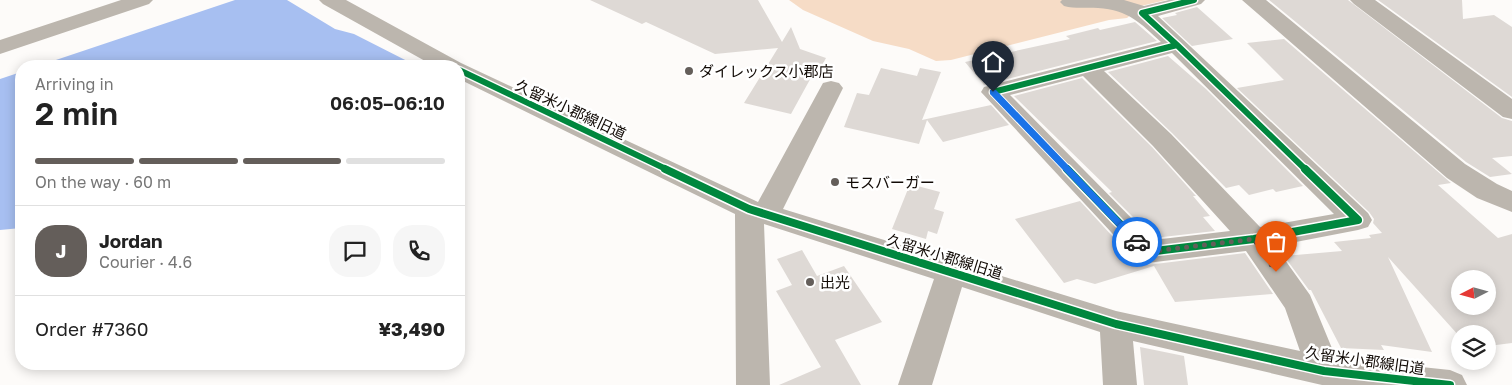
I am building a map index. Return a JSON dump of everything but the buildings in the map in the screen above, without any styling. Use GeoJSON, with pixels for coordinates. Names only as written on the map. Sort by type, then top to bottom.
{"type":"FeatureCollection","features":[{"type":"Feature","properties":{"kind":"street"},"geometry":{"type":"LineString","coordinates":[[0,47],[142,0]]}},
{"type":"Feature","properties":{"kind":"street"},"geometry":{"type":"LineString","coordinates":[[330,0],[440,60]]}},
{"type":"Feature","properties":{"kind":"street"},"geometry":{"type":"LineString","coordinates":[[1071,2],[1099,0],[1119,4],[1142,13],[1177,45],[1358,220],[1254,239],[1147,252],[993,92],[1177,45]]}},
{"type":"Feature","properties":{"kind":"street"},"geometry":{"type":"LineString","coordinates":[[1142,13],[1194,0]]}},
{"type":"Feature","properties":{"kind":"street"},"geometry":{"type":"LineString","coordinates":[[1253,0],[1456,171],[1487,192],[1512,202]]}},
{"type":"Feature","properties":{"kind":"street"},"geometry":{"type":"LineString","coordinates":[[1361,0],[1512,111]]}},
{"type":"Feature","properties":{"kind":"street"},"geometry":{"type":"LineString","coordinates":[[1088,68],[1162,140],[1254,239],[1299,304],[1312,374]]}},
{"type":"Feature","properties":{"kind":"street","name":"久留米小郡線旧道"},"geometry":{"type":"LineString","coordinates":[[465,73],[758,212],[1116,324],[1312,374],[1450,385]]}},
{"type":"Feature","properties":{"kind":"street"},"geometry":{"type":"LineString","coordinates":[[753,385],[758,212],[832,88]]}},
{"type":"Feature","properties":{"kind":"street"},"geometry":{"type":"LineString","coordinates":[[915,385],[951,273]]}},
{"type":"Feature","properties":{"kind":"street"},"geometry":{"type":"LineString","coordinates":[[1116,324],[1120,385]]}},
{"type":"Feature","properties":{"kind":"shaded area"},"geometry":{"type":"Polygon","coordinates":[[[789,0],[1166,0],[1141,6],[1127,18],[1109,20],[951,60],[936,61],[909,49],[873,41],[803,10],[789,0]]]}},
{"type":"Feature","properties":{"kind":"water"},"geometry":{"type":"Polygon","coordinates":[[[235,0],[287,0],[335,29],[354,34],[405,60],[56,60],[235,0]]]}},
{"type":"Feature","properties":{"kind":"water"},"geometry":{"type":"Polygon","coordinates":[[[15,74],[15,229],[0,230],[0,79],[15,74]]]}},
{"type":"Feature","properties":{"kind":"cycle path"},"geometry":{"type":"LineString","coordinates":[[1177,45],[1358,220],[1254,239],[1147,252],[993,92],[1177,45],[1142,13],[1194,0]]}},
{"type":"Feature","properties":{"kind":"cycle path"},"geometry":{"type":"LineString","coordinates":[[465,73],[749,209],[1116,324],[1324,371],[1450,385]]}},
{"type":"Feature","properties":{"kind":"way so far"},"geometry":{"type":"LineString","coordinates":[[1137,242],[1147,252],[1254,239],[1276,272]]}},
{"type":"Feature","properties":{"kind":"place","name":"ダイレックス小郡店"},"geometry":{"type":"Point","coordinates":[689,71]}},
{"type":"Feature","properties":{"kind":"place","name":"モスバーガー"},"geometry":{"type":"Point","coordinates":[835,182]}},
{"type":"Feature","properties":{"kind":"place","name":"出光"},"geometry":{"type":"Point","coordinates":[810,282]}},
{"type":"Feature","properties":{"kind":"route"},"geometry":{"type":"LineString","coordinates":[[993,92],[1137,242]]}}]}
